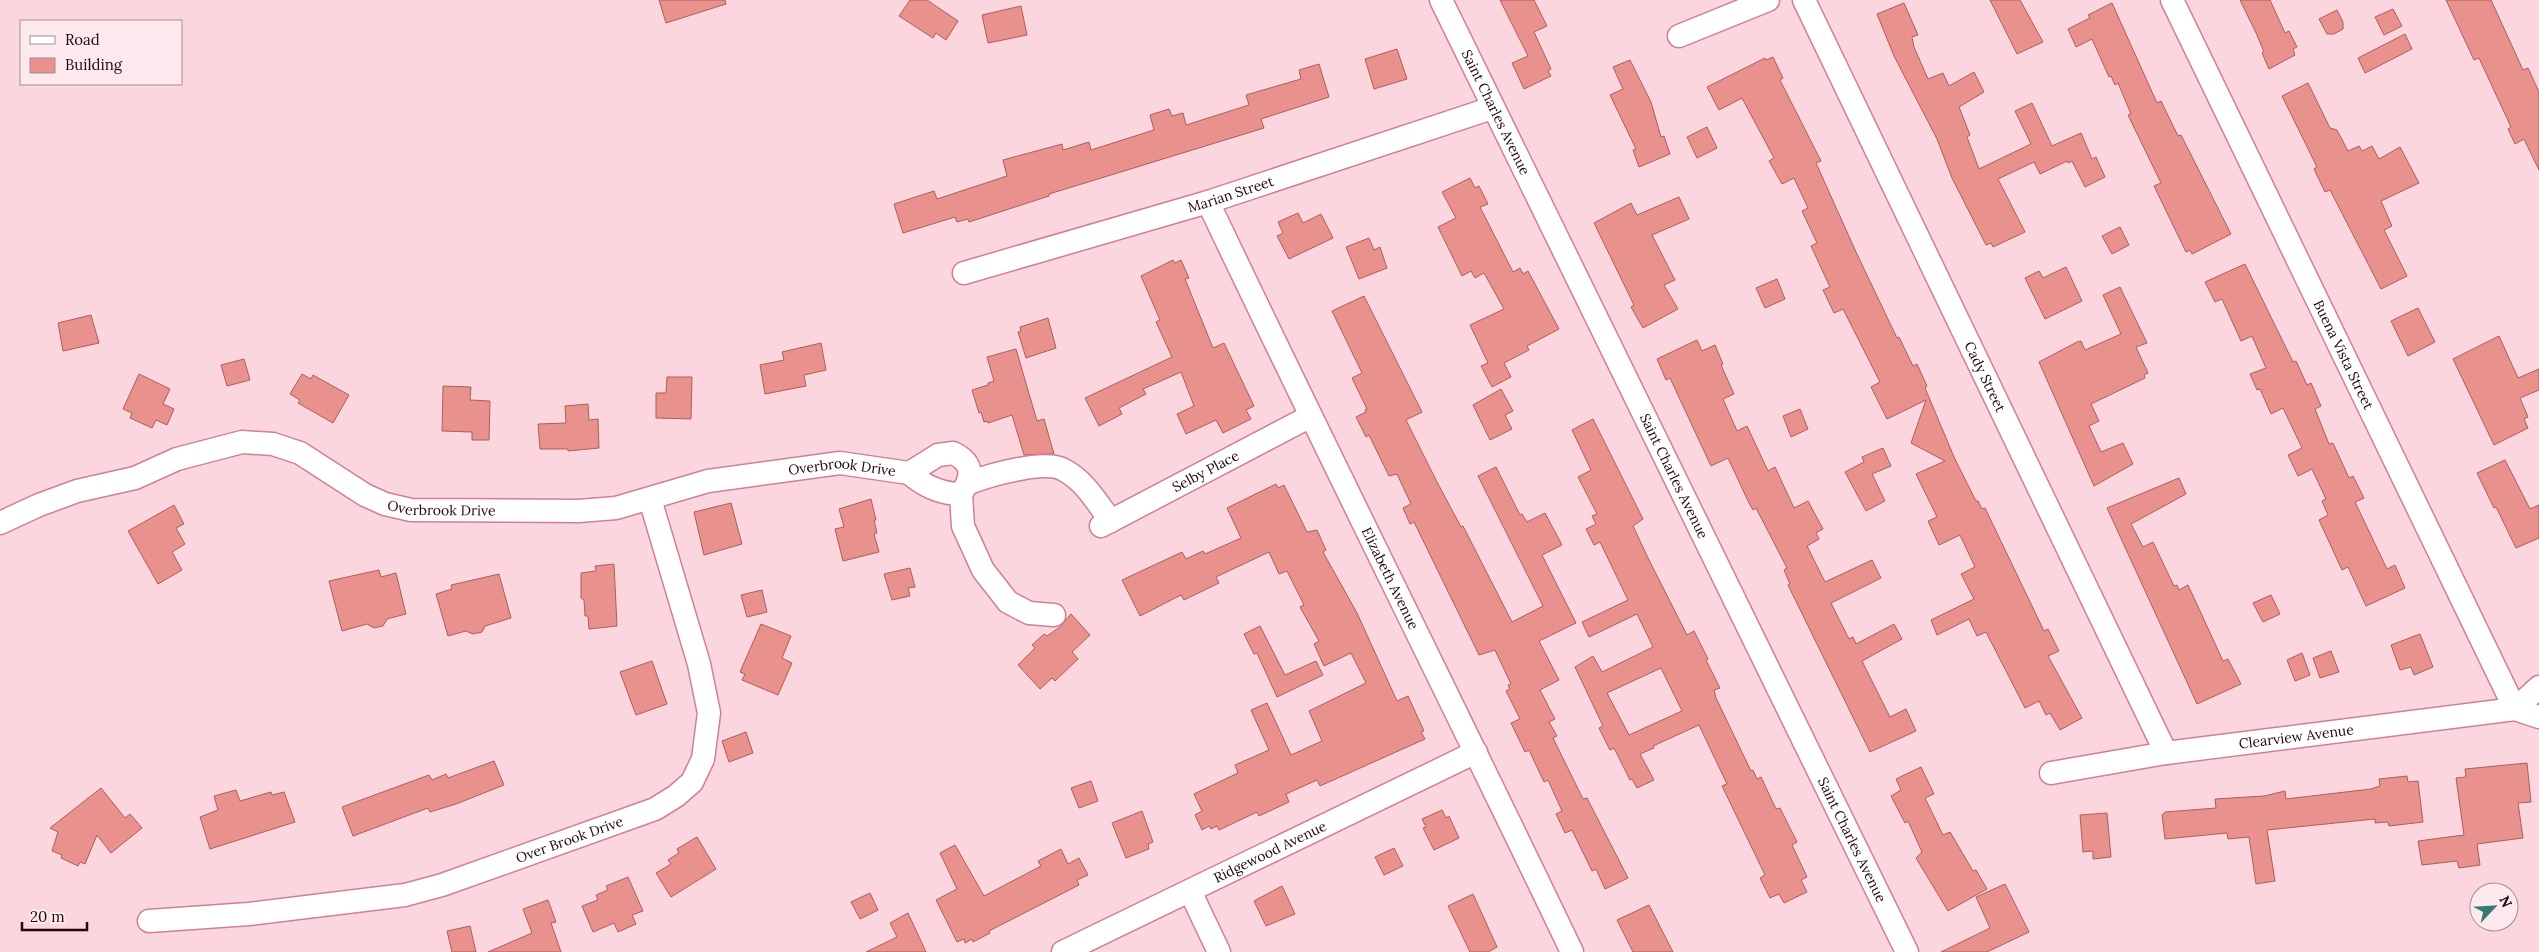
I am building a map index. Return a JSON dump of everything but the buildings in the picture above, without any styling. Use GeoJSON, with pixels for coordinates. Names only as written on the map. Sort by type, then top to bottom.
{"type":"FeatureCollection","features":[{"type":"Feature","properties":{"kind":"street","name":"Saint Charles Avenue"},"geometry":{"type":"LineString","coordinates":[[1441,0],[1492,108],[1907,952]]}},
{"type":"Feature","properties":{"kind":"street"},"geometry":{"type":"LineString","coordinates":[[1679,36],[1768,0]]}},
{"type":"Feature","properties":{"kind":"street","name":"Cady Street"},"geometry":{"type":"LineString","coordinates":[[1804,0],[2166,753]]}},
{"type":"Feature","properties":{"kind":"street","name":"Buena Vista Street"},"geometry":{"type":"LineString","coordinates":[[2172,0],[2515,709]]}},
{"type":"Feature","properties":{"kind":"street","name":"Marian Street"},"geometry":{"type":"LineString","coordinates":[[964,273],[1208,202],[1492,108]]}},
{"type":"Feature","properties":{"kind":"street","name":"Elizabeth Avenue"},"geometry":{"type":"LineString","coordinates":[[1208,202],[1310,417],[1476,752],[1572,952]]}},
{"type":"Feature","properties":{"kind":"street","name":"Selby Place"},"geometry":{"type":"LineString","coordinates":[[965,488],[988,476],[1046,466],[1063,468],[1090,493],[1106,524],[1310,417]]}},
{"type":"Feature","properties":{"kind":"street","name":"Overbrook Drive"},"geometry":{"type":"LineString","coordinates":[[0,522],[39,504],[77,491],[135,478],[177,459],[242,442],[273,444],[300,452],[365,495],[385,504],[411,510],[579,511],[616,508],[708,481],[840,464],[909,473]]}},
{"type":"Feature","properties":{"kind":"street"},"geometry":{"type":"LineString","coordinates":[[965,488],[948,494],[920,482],[909,473],[938,455],[953,453],[964,458],[970,469],[965,488],[963,526],[988,577],[1008,602],[1029,613],[1054,615]]}},
{"type":"Feature","properties":{"kind":"street","name":"Over Brook Drive"},"geometry":{"type":"LineString","coordinates":[[149,921],[249,914],[405,894],[442,885],[646,812],[676,796],[692,782],[703,759],[709,713],[699,664],[650,499]]}},
{"type":"Feature","properties":{"kind":"street"},"geometry":{"type":"LineString","coordinates":[[2515,709],[2539,687]]}},
{"type":"Feature","properties":{"kind":"street","name":"Clearview Avenue"},"geometry":{"type":"LineString","coordinates":[[2051,773],[2166,753],[2515,709],[2539,717]]}},
{"type":"Feature","properties":{"kind":"street","name":"Ridgewood Avenue"},"geometry":{"type":"LineString","coordinates":[[1063,952],[1476,752]]}},
{"type":"Feature","properties":{"kind":"street"},"geometry":{"type":"LineString","coordinates":[[1190,891],[1219,952]]}}]}
